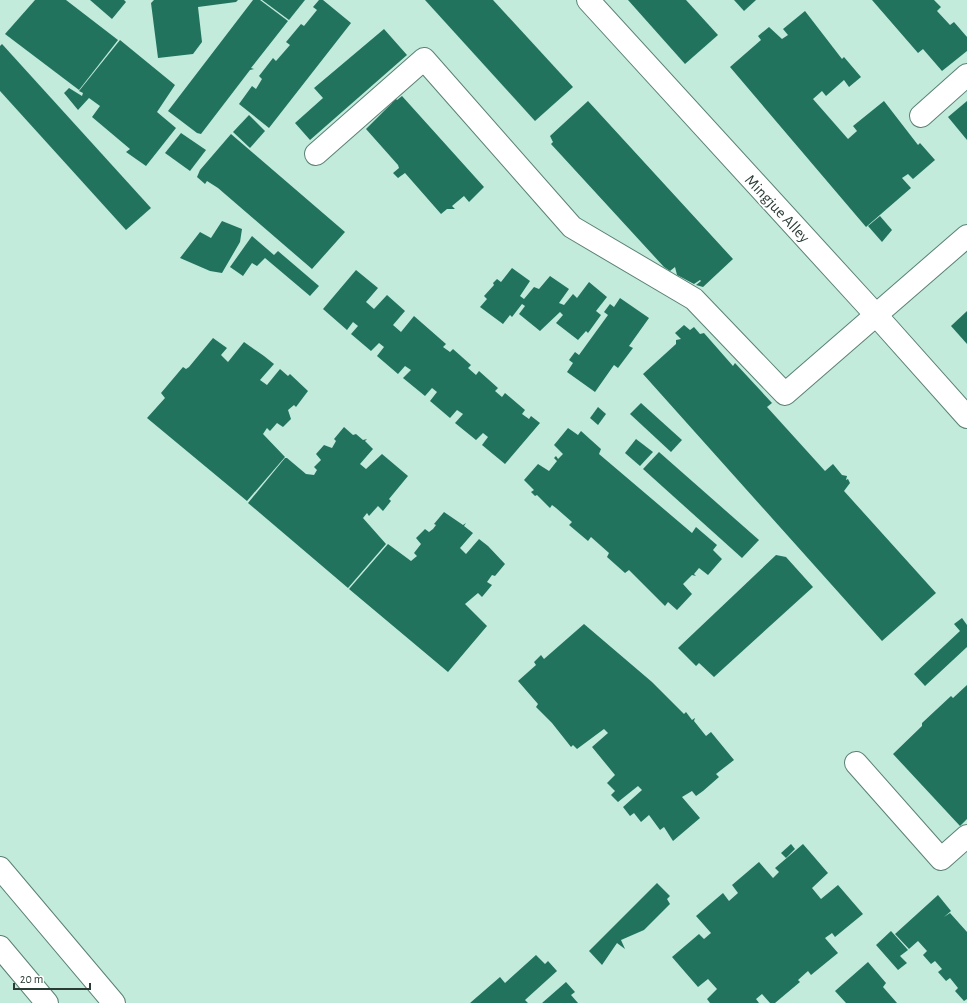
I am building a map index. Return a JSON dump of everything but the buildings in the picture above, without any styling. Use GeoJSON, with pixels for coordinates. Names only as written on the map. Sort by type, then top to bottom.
{"type":"FeatureCollection","features":[{"type":"Feature","properties":{"kind":"street","name":"Mingjue Alley"},"geometry":{"type":"LineString","coordinates":[[588,0],[876,315],[967,417]]}},
{"type":"Feature","properties":{"kind":"street"},"geometry":{"type":"LineString","coordinates":[[316,154],[424,59],[572,227],[694,299],[785,394],[967,236]]}},
{"type":"Feature","properties":{"kind":"street"},"geometry":{"type":"LineString","coordinates":[[921,116],[967,76]]}},
{"type":"Feature","properties":{"kind":"street"},"geometry":{"type":"LineString","coordinates":[[856,763],[941,859],[967,836]]}},
{"type":"Feature","properties":{"kind":"street"},"geometry":{"type":"LineString","coordinates":[[0,868],[114,1003]]}},
{"type":"Feature","properties":{"kind":"street"},"geometry":{"type":"LineString","coordinates":[[0,947],[47,1003]]}}]}
